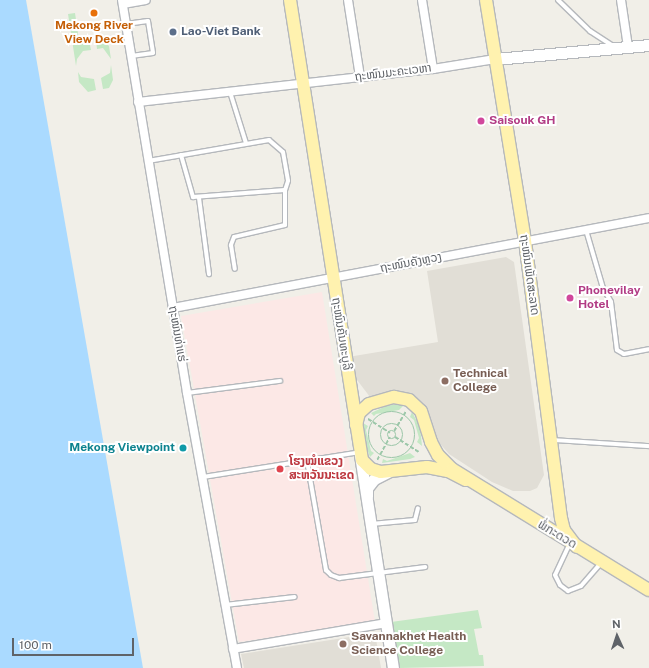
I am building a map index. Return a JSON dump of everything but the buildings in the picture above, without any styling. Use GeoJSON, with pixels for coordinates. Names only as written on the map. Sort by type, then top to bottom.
{"type":"FeatureCollection","features":[{"type":"Feature","properties":{"kind":"main road","name":"ຖະໜົນຄັນທະບູລີ"},"geometry":{"type":"LineString","coordinates":[[290,0],[360,452]]}},
{"type":"Feature","properties":{"kind":"main road","name":"ຖະໜົນເພັດສະລາດ"},"geometry":{"type":"LineString","coordinates":[[486,0],[525,242],[559,505],[564,530],[573,545]]}},
{"type":"Feature","properties":{"kind":"main road"},"geometry":{"type":"LineString","coordinates":[[356,431],[359,413],[369,404],[394,397],[409,400],[421,411],[431,442],[438,455],[466,480]]}},
{"type":"Feature","properties":{"kind":"main road"},"geometry":{"type":"LineString","coordinates":[[360,452],[362,460],[371,469],[388,472],[432,468],[466,480]]}},
{"type":"Feature","properties":{"kind":"main road","name":"ພໍ່ກະດວດ"},"geometry":{"type":"LineString","coordinates":[[466,480],[649,590]]}},
{"type":"Feature","properties":{"kind":"main road"},"geometry":{"type":"LineString","coordinates":[[532,520],[548,522],[555,515],[559,505]]}},
{"type":"Feature","properties":{"kind":"street"},"geometry":{"type":"LineString","coordinates":[[122,2],[146,0]]}},
{"type":"Feature","properties":{"kind":"street"},"geometry":{"type":"LineString","coordinates":[[348,0],[360,77]]}},
{"type":"Feature","properties":{"kind":"street"},"geometry":{"type":"LineString","coordinates":[[422,0],[433,69]]}},
{"type":"Feature","properties":{"kind":"street"},"geometry":{"type":"LineString","coordinates":[[621,0],[628,47]]}},
{"type":"Feature","properties":{"kind":"street","name":"ຖະໜົນທ່າແຮ່"},"geometry":{"type":"LineString","coordinates":[[122,2],[187,393],[237,668]]}},
{"type":"Feature","properties":{"kind":"street","name":"ຖະໜົນມະຄະເວຫາ"},"geometry":{"type":"LineString","coordinates":[[138,102],[433,69],[495,59],[649,45]]}},
{"type":"Feature","properties":{"kind":"street","name":"ຖະໜົນຄັງຫຼວງ"},"geometry":{"type":"LineString","coordinates":[[173,308],[649,218]]}},
{"type":"Feature","properties":{"kind":"street","name":"ຖະໜົນຄັນທະບູລີ"},"geometry":{"type":"LineString","coordinates":[[360,452],[393,668]]}},
{"type":"Feature","properties":{"kind":"street"},"geometry":{"type":"LineString","coordinates":[[367,501],[370,484],[378,476],[388,472]]}},
{"type":"Feature","properties":{"kind":"street"},"geometry":{"type":"LineString","coordinates":[[233,649],[386,624]]}},
{"type":"Feature","properties":{"kind":"lane"},"geometry":{"type":"LineString","coordinates":[[558,0],[590,31],[617,48]]}},
{"type":"Feature","properties":{"kind":"lane"},"geometry":{"type":"LineString","coordinates":[[126,24],[148,21],[153,53],[131,56]]}},
{"type":"Feature","properties":{"kind":"lane"},"geometry":{"type":"LineString","coordinates":[[230,92],[246,143]]}},
{"type":"Feature","properties":{"kind":"lane"},"geometry":{"type":"LineString","coordinates":[[148,161],[269,140],[283,152],[288,181],[285,190],[285,225],[231,240],[235,269]]}},
{"type":"Feature","properties":{"kind":"lane"},"geometry":{"type":"LineString","coordinates":[[181,155],[190,193],[193,197],[199,198],[285,190]]}},
{"type":"Feature","properties":{"kind":"lane"},"geometry":{"type":"LineString","coordinates":[[199,198],[209,274]]}},
{"type":"Feature","properties":{"kind":"lane"},"geometry":{"type":"LineString","coordinates":[[586,230],[600,281],[611,302],[617,350],[624,354],[649,349]]}},
{"type":"Feature","properties":{"kind":"lane"},"geometry":{"type":"LineString","coordinates":[[187,393],[280,381]]}},
{"type":"Feature","properties":{"kind":"lane"},"geometry":{"type":"LineString","coordinates":[[551,440],[649,446]]}},
{"type":"Feature","properties":{"kind":"lane"},"geometry":{"type":"LineString","coordinates":[[203,477],[360,452]]}},
{"type":"Feature","properties":{"kind":"lane"},"geometry":{"type":"LineString","coordinates":[[307,461],[326,570],[331,576],[339,578],[426,567]]}},
{"type":"Feature","properties":{"kind":"lane"},"geometry":{"type":"LineString","coordinates":[[370,524],[416,520],[418,508]]}},
{"type":"Feature","properties":{"kind":"lane"},"geometry":{"type":"LineString","coordinates":[[573,545],[555,575],[560,585],[568,591],[581,586],[601,562]]}},
{"type":"Feature","properties":{"kind":"lane"},"geometry":{"type":"LineString","coordinates":[[225,605],[295,597]]}},
{"type":"Feature","properties":{"kind":"path"},"geometry":{"type":"LineString","coordinates":[[390,433],[394,431],[407,408]]}},
{"type":"Feature","properties":{"kind":"path"},"geometry":{"type":"LineString","coordinates":[[396,411],[403,415],[412,420],[416,440],[407,454],[387,459],[373,450],[368,430],[376,416],[396,411]]}},
{"type":"Feature","properties":{"kind":"path"},"geometry":{"type":"LineString","coordinates":[[359,413],[390,433]]}},
{"type":"Feature","properties":{"kind":"path"},"geometry":{"type":"LineString","coordinates":[[393,423],[397,426],[402,429],[404,436],[398,444],[391,446],[382,441],[380,434],[386,425],[393,423]]}},
{"type":"Feature","properties":{"kind":"path"},"geometry":{"type":"LineString","coordinates":[[394,431],[395,437]]}},
{"type":"Feature","properties":{"kind":"path"},"geometry":{"type":"LineString","coordinates":[[386,443],[390,437],[390,433]]}},
{"type":"Feature","properties":{"kind":"path"},"geometry":{"type":"LineString","coordinates":[[390,437],[395,437],[401,440],[419,452]]}},
{"type":"Feature","properties":{"kind":"shaded area","name":"Technical College"},"geometry":{"type":"Polygon","coordinates":[[[506,257],[514,262],[544,475],[537,488],[530,491],[513,491],[492,482],[449,454],[435,438],[422,402],[411,395],[392,392],[370,397],[351,372],[348,357],[438,342],[427,271],[506,257]]]}},
{"type":"Feature","properties":{"kind":"shaded area","name":"ໂຮງໝໍແຂວງ ສະຫວັນນະເຂດ"},"geometry":{"type":"Polygon","coordinates":[[[322,292],[375,622],[239,642],[181,316],[322,292]]]}},
{"type":"Feature","properties":{"kind":"shaded area","name":"Savannakhet Health Science College"},"geometry":{"type":"Polygon","coordinates":[[[375,633],[381,668],[244,668],[241,654],[375,633]]]}},
{"type":"Feature","properties":{"kind":"green space"},"geometry":{"type":"Polygon","coordinates":[[[75,13],[79,40],[89,40],[91,50],[83,51],[77,59],[76,66],[68,14],[75,13]]]}},
{"type":"Feature","properties":{"kind":"green space"},"geometry":{"type":"Polygon","coordinates":[[[102,39],[109,46],[111,59],[103,48],[97,49],[96,40],[102,39]]]}},
{"type":"Feature","properties":{"kind":"green space"},"geometry":{"type":"Polygon","coordinates":[[[111,65],[113,80],[109,88],[103,89],[101,78],[110,73],[111,65]]]}},
{"type":"Feature","properties":{"kind":"green space"},"geometry":{"type":"Polygon","coordinates":[[[78,72],[81,77],[94,79],[96,90],[88,92],[79,82],[78,72]]]}},
{"type":"Feature","properties":{"kind":"green space"},"geometry":{"type":"Polygon","coordinates":[[[398,404],[403,406],[399,410],[376,414],[374,416],[371,413],[386,406],[398,404]]]}},
{"type":"Feature","properties":{"kind":"green space"},"geometry":{"type":"Polygon","coordinates":[[[412,412],[420,427],[422,446],[417,442],[419,438],[414,420],[410,417],[412,412]]]}},
{"type":"Feature","properties":{"kind":"green space"},"geometry":{"type":"Polygon","coordinates":[[[363,423],[368,426],[366,430],[371,451],[374,453],[370,457],[364,441],[363,423]]]}},
{"type":"Feature","properties":{"kind":"green space"},"geometry":{"type":"Polygon","coordinates":[[[410,453],[415,457],[382,463],[383,459],[387,461],[410,453]]]}},
{"type":"Feature","properties":{"kind":"green space"},"geometry":{"type":"Polygon","coordinates":[[[478,610],[482,628],[474,629],[479,655],[483,655],[484,666],[400,668],[391,622],[478,610]]]}},
{"type":"Feature","properties":{"kind":"water"},"geometry":{"type":"Polygon","coordinates":[[[0,0],[26,0],[143,668],[0,668],[0,0]]]}},
{"type":"Feature","properties":{"kind":"place","name":"Mekong River View Deck"},"geometry":{"type":"Point","coordinates":[94,13]}},
{"type":"Feature","properties":{"kind":"place","name":"Lao-Viet Bank"},"geometry":{"type":"Point","coordinates":[173,32]}},
{"type":"Feature","properties":{"kind":"place","name":"Saisouk GH"},"geometry":{"type":"Point","coordinates":[481,121]}},
{"type":"Feature","properties":{"kind":"place","name":"Phonevilay Hotel"},"geometry":{"type":"Point","coordinates":[570,298]}},
{"type":"Feature","properties":{"kind":"place","name":"Technical College"},"geometry":{"type":"Point","coordinates":[445,381]}},
{"type":"Feature","properties":{"kind":"place","name":"Mekong Viewpoint"},"geometry":{"type":"Point","coordinates":[183,448]}},
{"type":"Feature","properties":{"kind":"place","name":"ໂຮງໝໍແຂວງ ສະຫວັນນະເຂດ"},"geometry":{"type":"Point","coordinates":[280,469]}},
{"type":"Feature","properties":{"kind":"place","name":"Savannakhet Health Science College"},"geometry":{"type":"Point","coordinates":[343,644]}}]}
